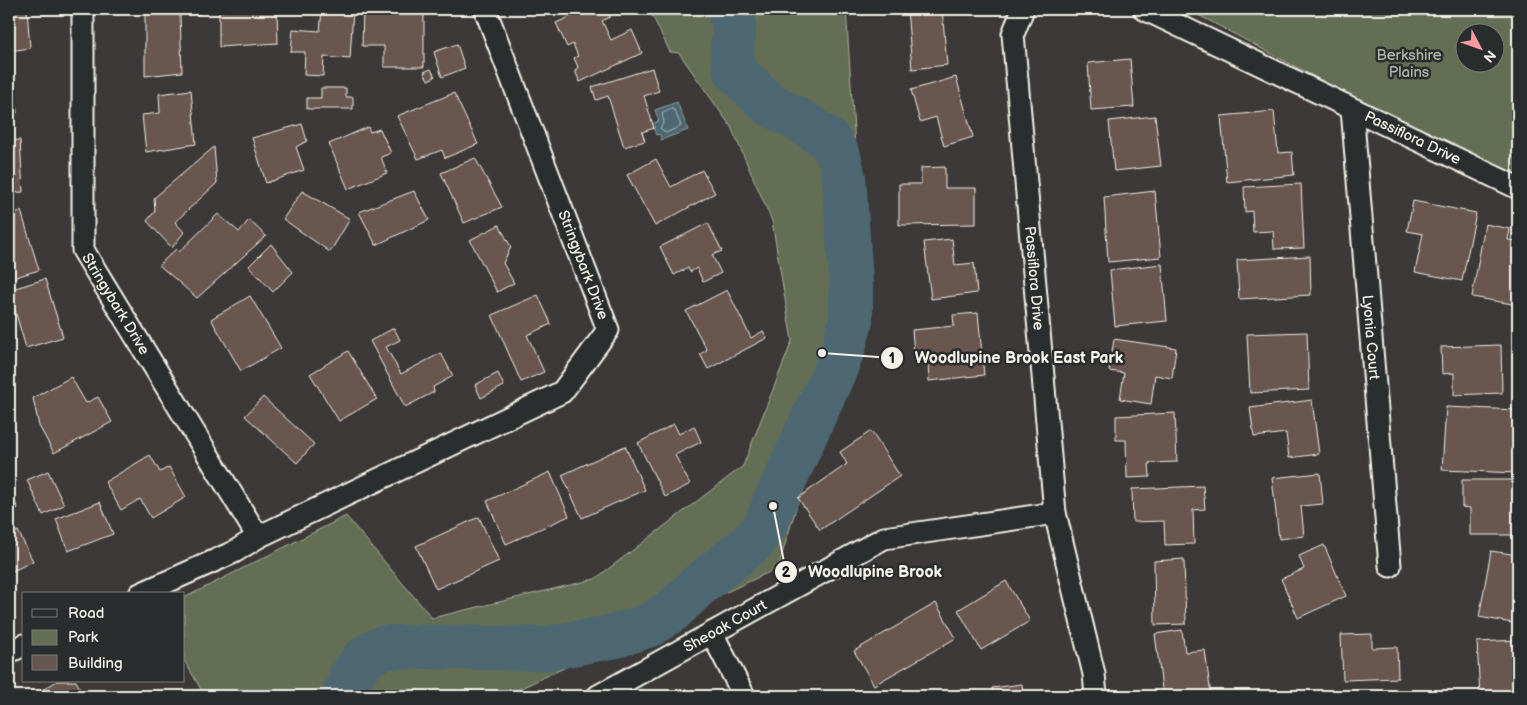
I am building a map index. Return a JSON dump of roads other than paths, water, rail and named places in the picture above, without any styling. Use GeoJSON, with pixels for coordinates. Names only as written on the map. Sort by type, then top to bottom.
{"type":"FeatureCollection","features":[{"type":"Feature","properties":{"kind":"street","name":"Stringybark Drive"},"geometry":{"type":"LineString","coordinates":[[83,9],[83,250],[258,537]]}},
{"type":"Feature","properties":{"kind":"street","name":"Stringybark Drive"},"geometry":{"type":"LineString","coordinates":[[144,592],[234,552],[258,537],[562,392],[608,330],[485,9]]}},
{"type":"Feature","properties":{"kind":"street","name":"Passiflora Drive"},"geometry":{"type":"LineString","coordinates":[[1023,9],[1013,34],[1055,513],[1094,674],[1096,696]]}},
{"type":"Feature","properties":{"kind":"street","name":"Passiflora Drive"},"geometry":{"type":"LineString","coordinates":[[1144,9],[1518,188]]}},
{"type":"Feature","properties":{"kind":"street","name":"Lyonia Court"},"geometry":{"type":"LineString","coordinates":[[1352,109],[1390,566]]}},
{"type":"Feature","properties":{"kind":"street","name":"Sheoak Court"},"geometry":{"type":"LineString","coordinates":[[598,696],[884,538],[1055,513]]}},
{"type":"Feature","properties":{"kind":"street"},"geometry":{"type":"LineString","coordinates":[[712,633],[744,696]]}},
{"type":"Feature","properties":{"kind":"street"},"geometry":{"type":"LineString","coordinates":[[9,652],[22,647]]}},
{"type":"Feature","properties":{"kind":"water"},"geometry":{"type":"Polygon","coordinates":[[[677,102],[688,130],[661,140],[660,134],[656,135],[652,124],[659,121],[655,110],[677,102]]]}},
{"type":"Feature","properties":{"kind":"waterway"},"geometry":{"type":"LineString","coordinates":[[343,696],[352,674],[364,658],[383,647],[544,649],[616,636],[650,625],[673,610],[698,586],[754,541],[766,524],[836,368],[851,321],[851,282],[844,178],[839,156],[830,141],[806,124],[768,103],[736,72],[732,48],[734,21],[728,9]]}},
{"type":"Feature","properties":{"kind":"place","name":"Woodlupine Brook East Park"},"geometry":{"type":"Point","coordinates":[822,353]}},
{"type":"Feature","properties":{"kind":"place","name":"Woodlupine Brook"},"geometry":{"type":"Point","coordinates":[773,506]}},
{"type":"Feature","properties":{"kind":"park label","name":"Berkshire Plains"},"geometry":{"type":"Point","coordinates":[1409,64]}}]}
